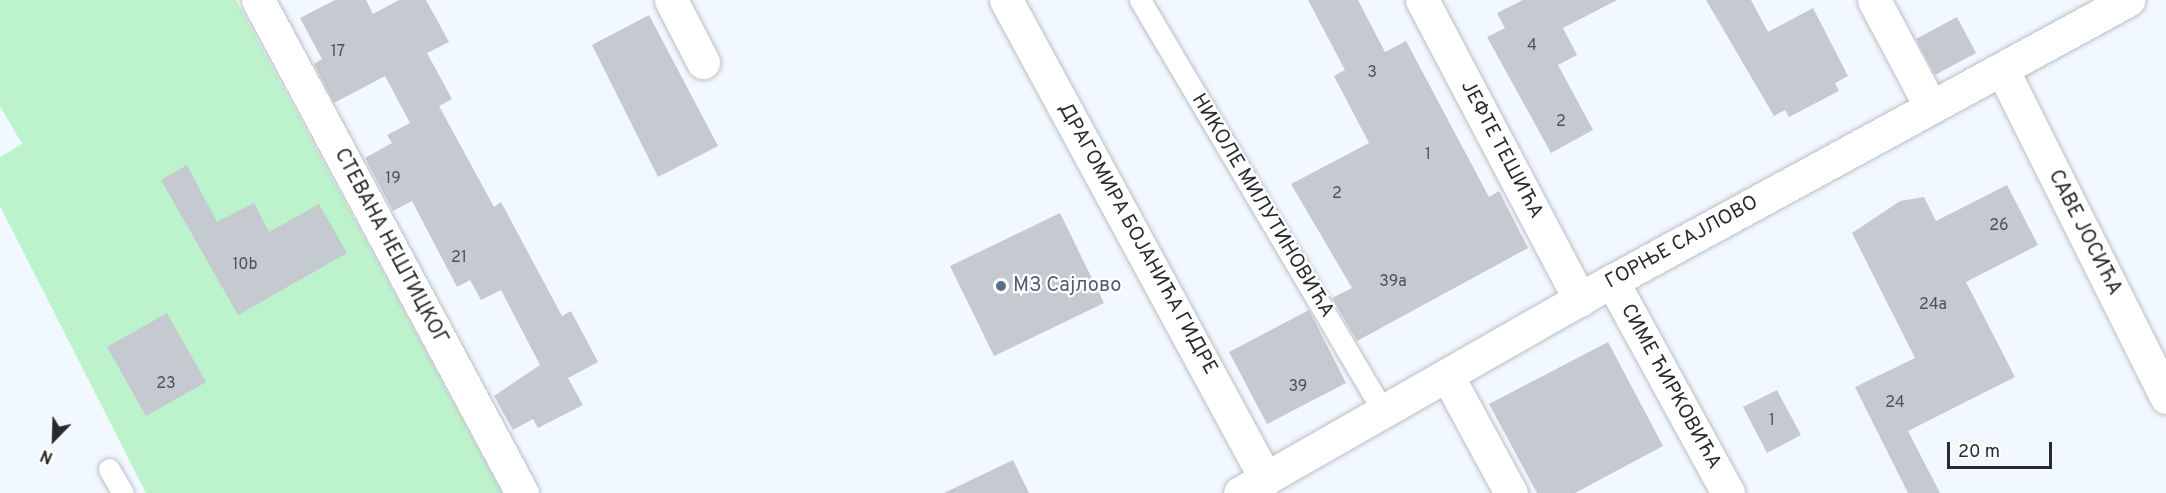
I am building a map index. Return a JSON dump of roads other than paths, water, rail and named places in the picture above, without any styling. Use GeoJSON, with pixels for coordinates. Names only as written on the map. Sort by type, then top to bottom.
{"type":"FeatureCollection","features":[{"type":"Feature","properties":{"kind":"street","name":"СТЕВАНА НЕШТИЦКОГ"},"geometry":{"type":"LineString","coordinates":[[258,0],[522,493]]}},
{"type":"Feature","properties":{"kind":"street"},"geometry":{"type":"LineString","coordinates":[[671,0],[703,62]]}},
{"type":"Feature","properties":{"kind":"street","name":"ДРАГОМИРА БОЈАНИЋА ГИДРЕ"},"geometry":{"type":"LineString","coordinates":[[1006,0],[1253,486]]}},
{"type":"Feature","properties":{"kind":"street","name":"ЈЕФТЕ ТЕШИЋА"},"geometry":{"type":"LineString","coordinates":[[1422,0],[1580,300]]}},
{"type":"Feature","properties":{"kind":"street"},"geometry":{"type":"LineString","coordinates":[[1874,0],[1931,107]]}},
{"type":"Feature","properties":{"kind":"street","name":"ГОРЊЕ САЈЛОВО"},"geometry":{"type":"LineString","coordinates":[[1253,486],[1612,281],[2128,0]]}},
{"type":"Feature","properties":{"kind":"street","name":"САВЕ ЈОСИЋА"},"geometry":{"type":"LineString","coordinates":[[2002,69],[2166,397]]}},
{"type":"Feature","properties":{"kind":"street","name":"СИМЕ ЋИРКОВИЋА"},"geometry":{"type":"LineString","coordinates":[[1612,281],[1728,493]]}},
{"type":"Feature","properties":{"kind":"street"},"geometry":{"type":"LineString","coordinates":[[1448,376],[1511,493]]}},
{"type":"Feature","properties":{"kind":"lane","name":"НИКОЛЕ МИЛУТИНОВИЋА"},"geometry":{"type":"LineString","coordinates":[[1140,0],[1384,412]]}},
{"type":"Feature","properties":{"kind":"lane"},"geometry":{"type":"LineString","coordinates":[[109,469],[123,493]]}},
{"type":"Feature","properties":{"kind":"place","name":"МЗ Сајлово"},"geometry":{"type":"Point","coordinates":[1001,286]}}]}
